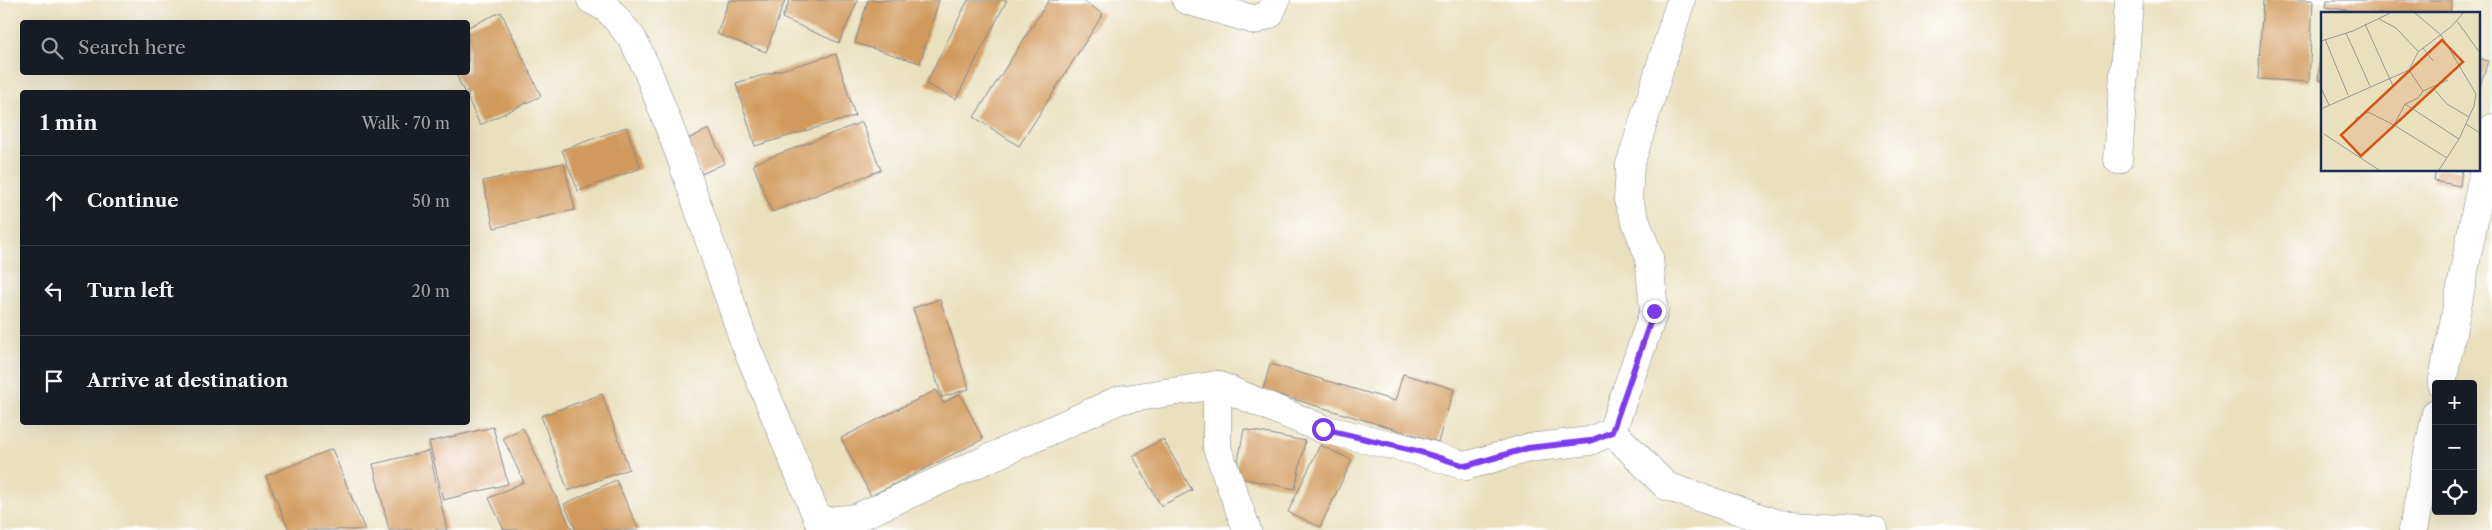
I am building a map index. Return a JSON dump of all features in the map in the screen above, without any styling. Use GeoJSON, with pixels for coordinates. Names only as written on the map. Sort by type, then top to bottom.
{"type":"FeatureCollection","features":[{"type":"Feature","properties":{"kind":"street"},"geometry":{"type":"LineString","coordinates":[[591,0],[608,9],[632,38],[647,69],[680,155],[744,341],[821,526],[856,518],[1120,400],[1217,385],[1323,429],[1417,451],[1466,466],[1528,448],[1590,441],[1612,432],[1654,311],[1649,257],[1628,200],[1630,165],[1681,0]]}},
{"type":"Feature","properties":{"kind":"street"},"geometry":{"type":"LineString","coordinates":[[1186,0],[1255,20],[1270,14],[1276,0]]}},
{"type":"Feature","properties":{"kind":"street"},"geometry":{"type":"LineString","coordinates":[[2118,160],[2129,0]]}},
{"type":"Feature","properties":{"kind":"street"},"geometry":{"type":"LineString","coordinates":[[2443,380],[2492,128]]}},
{"type":"Feature","properties":{"kind":"street"},"geometry":{"type":"LineString","coordinates":[[1217,385],[1217,448],[1248,530]]}},
{"type":"Feature","properties":{"kind":"street"},"geometry":{"type":"LineString","coordinates":[[2413,530],[2434,425]]}},
{"type":"Feature","properties":{"kind":"street"},"geometry":{"type":"LineString","coordinates":[[1612,432],[1666,486],[1778,527],[1874,530]]}},
{"type":"Feature","properties":{"kind":"building"},"geometry":{"type":"Polygon","coordinates":[[[729,0],[785,0],[766,52],[717,34],[729,0]]]}},
{"type":"Feature","properties":{"kind":"building"},"geometry":{"type":"Polygon","coordinates":[[[790,0],[858,0],[839,43],[782,18],[790,0]]]}},
{"type":"Feature","properties":{"kind":"building"},"geometry":{"type":"Polygon","coordinates":[[[868,0],[939,0],[920,63],[855,43],[868,0]]]}},
{"type":"Feature","properties":{"kind":"building"},"geometry":{"type":"Polygon","coordinates":[[[968,0],[1007,0],[956,99],[926,84],[968,0]]]}},
{"type":"Feature","properties":{"kind":"building"},"geometry":{"type":"Polygon","coordinates":[[[1049,0],[1082,0],[1103,14],[1019,146],[974,117],[1049,0]]]}},
{"type":"Feature","properties":{"kind":"building"},"geometry":{"type":"Polygon","coordinates":[[[2263,0],[2313,0],[2309,82],[2258,79],[2263,0]]]}},
{"type":"Feature","properties":{"kind":"building"},"geometry":{"type":"Polygon","coordinates":[[[2327,0],[2452,0],[2450,12],[2360,12],[2326,7],[2327,0]]]}},
{"type":"Feature","properties":{"kind":"building"},"geometry":{"type":"Polygon","coordinates":[[[501,12],[541,96],[480,125],[470,103],[470,90],[463,90],[456,75],[470,75],[470,26],[501,12]]]}},
{"type":"Feature","properties":{"kind":"building"},"geometry":{"type":"Polygon","coordinates":[[[2321,50],[2321,81],[2318,80],[2321,50]]]}},
{"type":"Feature","properties":{"kind":"building"},"geometry":{"type":"Polygon","coordinates":[[[836,54],[855,116],[755,146],[736,83],[836,54]]]}},
{"type":"Feature","properties":{"kind":"building"},"geometry":{"type":"Polygon","coordinates":[[[2480,59],[2488,61],[2480,86],[2480,59]]]}},
{"type":"Feature","properties":{"kind":"building"},"geometry":{"type":"Polygon","coordinates":[[[862,122],[881,170],[772,212],[753,164],[862,122]]]}},
{"type":"Feature","properties":{"kind":"building"},"geometry":{"type":"Polygon","coordinates":[[[626,127],[641,168],[578,191],[562,150],[626,127]]]}},
{"type":"Feature","properties":{"kind":"building"},"geometry":{"type":"Polygon","coordinates":[[[709,129],[725,163],[702,174],[686,140],[709,129]]]}},
{"type":"Feature","properties":{"kind":"building"},"geometry":{"type":"Polygon","coordinates":[[[564,163],[575,210],[494,228],[483,181],[564,163]]]}},
{"type":"Feature","properties":{"kind":"building"},"geometry":{"type":"Polygon","coordinates":[[[2436,171],[2462,171],[2460,186],[2434,181],[2436,171]]]}},
{"type":"Feature","properties":{"kind":"building"},"geometry":{"type":"Polygon","coordinates":[[[940,299],[969,389],[942,397],[913,308],[940,299]]]}},
{"type":"Feature","properties":{"kind":"building"},"geometry":{"type":"Polygon","coordinates":[[[1270,364],[1395,401],[1403,374],[1454,389],[1438,442],[1263,390],[1270,364]]]}},
{"type":"Feature","properties":{"kind":"building"},"geometry":{"type":"Polygon","coordinates":[[[936,390],[943,403],[960,394],[983,439],[871,496],[841,438],[936,390]]]}},
{"type":"Feature","properties":{"kind":"building"},"geometry":{"type":"Polygon","coordinates":[[[602,394],[629,469],[568,491],[541,416],[602,394]]]}},
{"type":"Feature","properties":{"kind":"building"},"geometry":{"type":"Polygon","coordinates":[[[493,427],[508,484],[443,500],[429,442],[493,427]]]}},
{"type":"Feature","properties":{"kind":"building"},"geometry":{"type":"Polygon","coordinates":[[[523,428],[572,530],[504,530],[489,498],[524,482],[503,438],[523,428]]]}},
{"type":"Feature","properties":{"kind":"building"},"geometry":{"type":"Polygon","coordinates":[[[1244,429],[1305,441],[1295,489],[1235,477],[1244,429]]]}},
{"type":"Feature","properties":{"kind":"building"},"geometry":{"type":"Polygon","coordinates":[[[1163,439],[1192,490],[1161,506],[1133,456],[1163,439]]]}},
{"type":"Feature","properties":{"kind":"building"},"geometry":{"type":"Polygon","coordinates":[[[1320,445],[1352,460],[1320,527],[1288,512],[1320,445]]]}},
{"type":"Feature","properties":{"kind":"building"},"geometry":{"type":"Polygon","coordinates":[[[332,449],[365,530],[289,530],[266,476],[332,449]]]}},
{"type":"Feature","properties":{"kind":"building"},"geometry":{"type":"Polygon","coordinates":[[[429,451],[447,530],[389,530],[373,464],[429,451]]]}},
{"type":"Feature","properties":{"kind":"building"},"geometry":{"type":"Polygon","coordinates":[[[616,480],[639,530],[576,530],[564,504],[616,480]]]}},
{"type":"Feature","properties":{"kind":"route"},"geometry":{"type":"LineString","coordinates":[[1323,429],[1417,451],[1466,466],[1528,448],[1590,441],[1612,432],[1654,311]]}}]}
